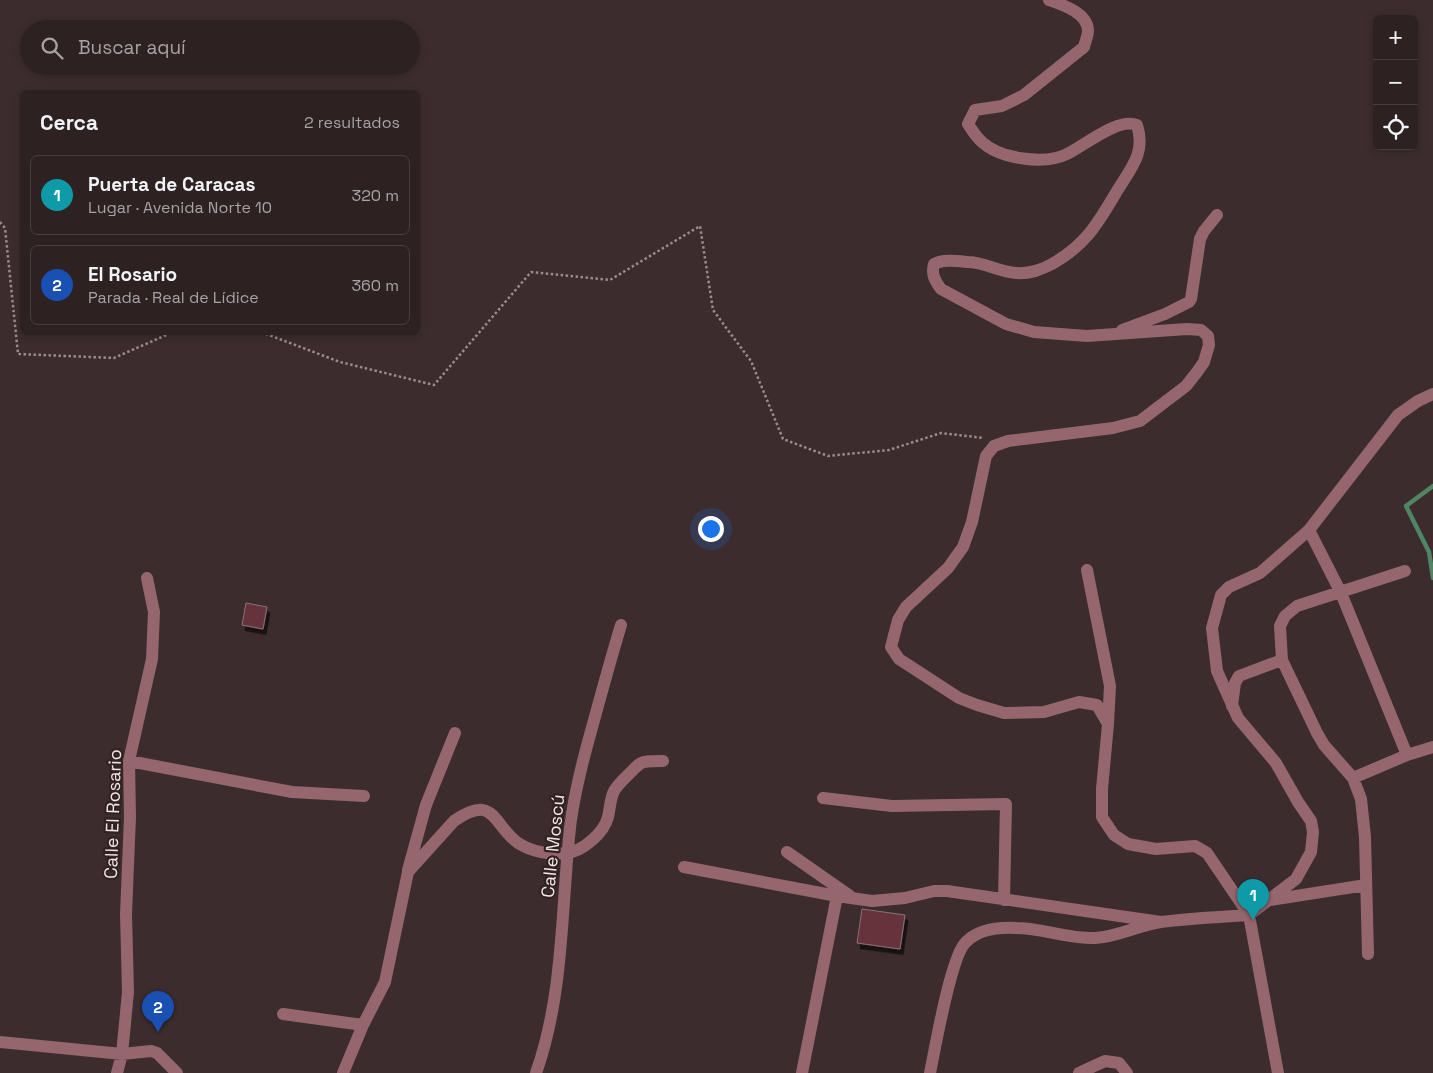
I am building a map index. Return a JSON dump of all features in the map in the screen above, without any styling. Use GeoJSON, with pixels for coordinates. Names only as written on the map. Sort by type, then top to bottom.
{"type":"FeatureCollection","features":[{"type":"Feature","properties":{"kind":"street"},"geometry":{"type":"LineString","coordinates":[[1049,0],[1065,5],[1081,16],[1088,30],[1084,47],[1024,95],[1002,106],[975,110],[968,124],[981,142],[993,150],[1016,158],[1047,159],[1065,155],[1097,136],[1131,123],[1137,126],[1140,136],[1139,156],[1090,234],[1068,254],[1037,272],[1024,273],[1013,273],[974,262],[940,261],[934,264],[932,270],[934,280],[941,289],[1006,324],[1034,332],[1087,336],[1201,330],[1208,336],[1209,345],[1204,362],[1186,386],[1140,422],[1113,428],[1008,441],[994,446],[986,456],[972,522],[963,547],[948,568],[906,607],[898,620],[891,646],[899,660],[959,698],[977,705],[1004,713],[1044,712],[1079,702],[1097,705],[1108,724]]}},
{"type":"Feature","properties":{"kind":"street"},"geometry":{"type":"LineString","coordinates":[[1108,335],[1165,314],[1192,299],[1200,239],[1217,215]]}},
{"type":"Feature","properties":{"kind":"street"},"geometry":{"type":"LineString","coordinates":[[930,1073],[956,960],[965,942],[980,932],[991,929],[1039,929],[1081,938],[1097,938],[1161,922],[1249,915],[1296,879],[1311,852],[1313,832],[1311,821],[1276,763],[1238,718],[1217,671],[1212,628],[1221,595],[1229,587],[1260,574],[1310,530],[1398,414],[1433,394]]}},
{"type":"Feature","properties":{"kind":"street"},"geometry":{"type":"LineString","coordinates":[[1310,530],[1341,593],[1407,755]]}},
{"type":"Feature","properties":{"kind":"street"},"geometry":{"type":"LineString","coordinates":[[1087,570],[1110,686],[1102,789],[1102,817],[1114,835],[1128,844],[1156,849],[1195,846],[1207,853],[1249,915],[1278,1073]]}},
{"type":"Feature","properties":{"kind":"street"},"geometry":{"type":"LineString","coordinates":[[1368,954],[1365,837],[1361,800],[1353,778],[1324,745],[1282,660],[1280,626],[1285,616],[1297,606],[1405,571]]}},
{"type":"Feature","properties":{"kind":"street","name":"Calle El Rosario"},"geometry":{"type":"LineString","coordinates":[[117,1073],[122,1054],[128,992],[126,914],[130,817],[129,761],[152,659],[154,612],[147,578]]}},
{"type":"Feature","properties":{"kind":"street","name":"Calle Moscú"},"geometry":{"type":"LineString","coordinates":[[536,1073],[545,1046],[555,998],[570,828],[579,773],[620,625]]}},
{"type":"Feature","properties":{"kind":"street"},"geometry":{"type":"LineString","coordinates":[[1232,707],[1235,683],[1239,676],[1282,660]]}},
{"type":"Feature","properties":{"kind":"street"},"geometry":{"type":"LineString","coordinates":[[343,1073],[363,1025],[385,982],[408,872],[426,805],[454,733]]}},
{"type":"Feature","properties":{"kind":"street"},"geometry":{"type":"LineString","coordinates":[[1353,778],[1407,755],[1433,747]]}},
{"type":"Feature","properties":{"kind":"street"},"geometry":{"type":"LineString","coordinates":[[129,761],[292,792],[364,796]]}},
{"type":"Feature","properties":{"kind":"street"},"geometry":{"type":"LineString","coordinates":[[408,872],[454,821],[463,815],[482,810],[494,814],[517,842],[526,847],[539,852],[568,853],[579,849],[594,838],[608,820],[614,792],[626,776],[642,762],[663,761]]}},
{"type":"Feature","properties":{"kind":"street"},"geometry":{"type":"LineString","coordinates":[[823,798],[892,806],[1006,804],[1004,900]]}},
{"type":"Feature","properties":{"kind":"street"},"geometry":{"type":"LineString","coordinates":[[787,852],[852,898]]}},
{"type":"Feature","properties":{"kind":"street"},"geometry":{"type":"LineString","coordinates":[[684,867],[872,901],[905,898],[934,891],[947,891],[1161,922]]}},
{"type":"Feature","properties":{"kind":"street"},"geometry":{"type":"LineString","coordinates":[[1267,901],[1366,885]]}},
{"type":"Feature","properties":{"kind":"street"},"geometry":{"type":"LineString","coordinates":[[802,1073],[837,896]]}},
{"type":"Feature","properties":{"kind":"street"},"geometry":{"type":"LineString","coordinates":[[283,1014],[363,1025]]}},
{"type":"Feature","properties":{"kind":"street"},"geometry":{"type":"LineString","coordinates":[[0,1042],[122,1054],[151,1051],[156,1053],[177,1073]]}},
{"type":"Feature","properties":{"kind":"street"},"geometry":{"type":"LineString","coordinates":[[1079,1073],[1105,1061],[1119,1063],[1127,1073]]}},
{"type":"Feature","properties":{"kind":"path"},"geometry":{"type":"LineString","coordinates":[[0,222],[5,228],[18,354],[114,358],[166,335]]}},
{"type":"Feature","properties":{"kind":"path"},"geometry":{"type":"LineString","coordinates":[[269,335],[340,362],[434,385],[531,272],[610,280],[700,226],[713,310],[751,361],[783,439],[828,456],[889,450],[941,433],[1008,441]]}},
{"type":"Feature","properties":{"kind":"building"},"geometry":{"type":"Polygon","coordinates":[[[246,603],[267,607],[263,629],[242,625],[246,603]]]}},
{"type":"Feature","properties":{"kind":"building"},"geometry":{"type":"Polygon","coordinates":[[[862,909],[905,915],[900,949],[857,943],[862,909]]]}},
{"type":"Feature","properties":{"kind":"waterway"},"geometry":{"type":"LineString","coordinates":[[1433,486],[1406,506],[1429,552],[1433,578]]}},
{"type":"Feature","properties":{"kind":"place","name":"Puerta de Caracas"},"geometry":{"type":"Point","coordinates":[1253,920]}},
{"type":"Feature","properties":{"kind":"place","name":"El Rosario"},"geometry":{"type":"Point","coordinates":[158,1032]}}]}
